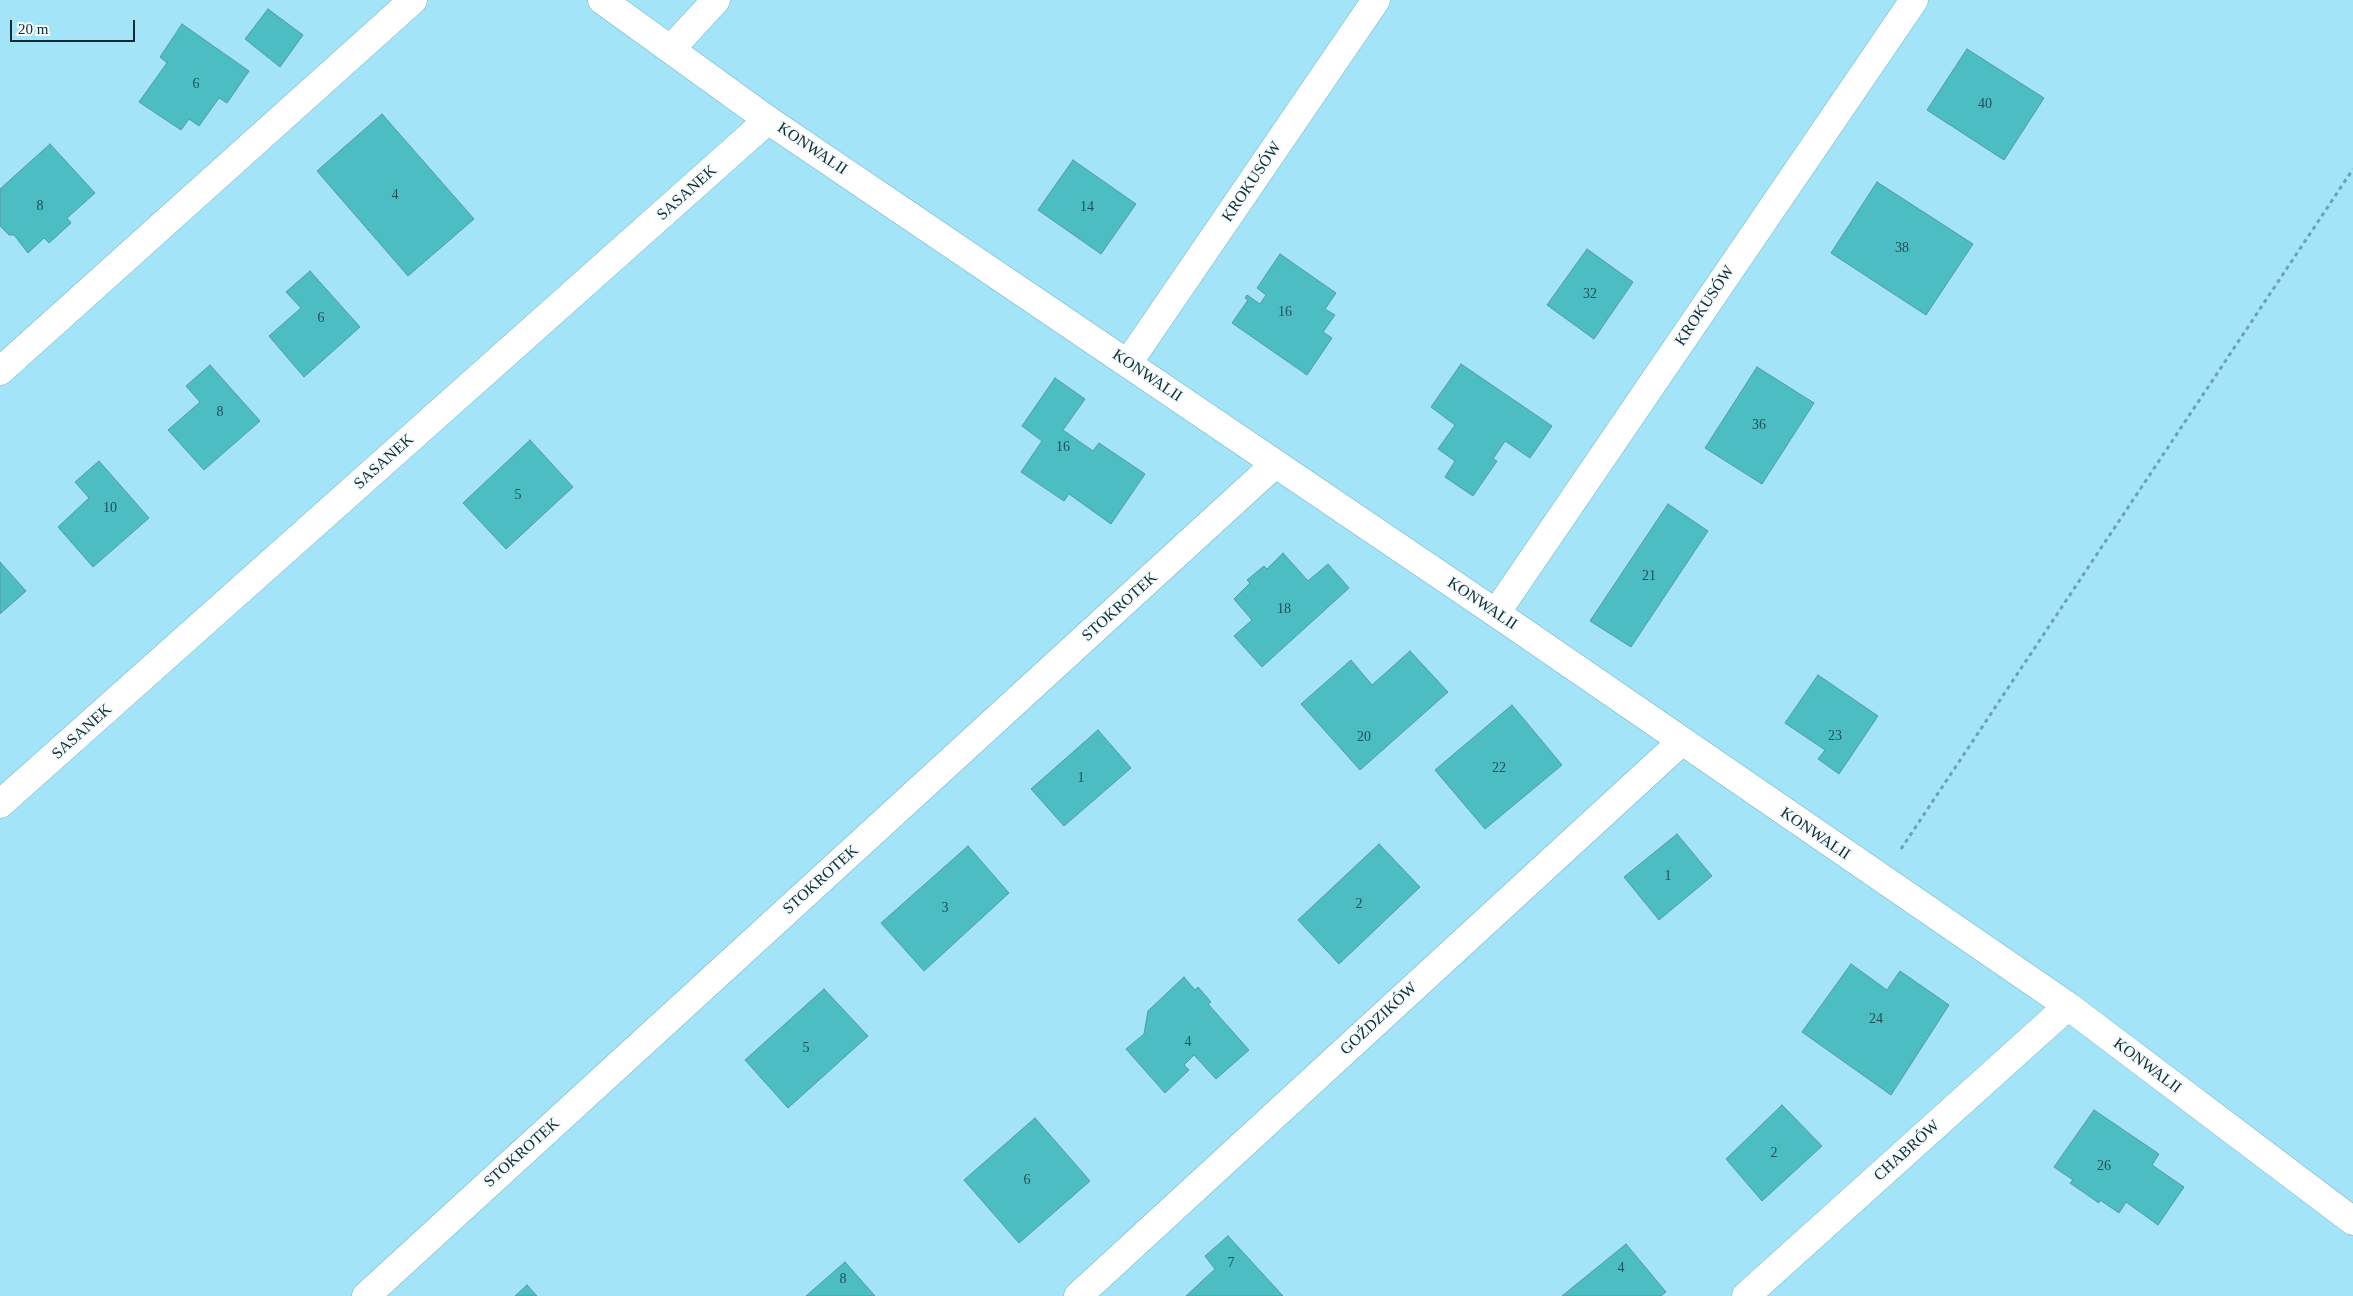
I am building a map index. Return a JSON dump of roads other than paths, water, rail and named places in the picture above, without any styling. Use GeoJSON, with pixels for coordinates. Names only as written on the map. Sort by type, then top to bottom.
{"type":"FeatureCollection","features":[{"type":"Feature","properties":{"kind":"street"},"geometry":{"type":"LineString","coordinates":[[0,371],[413,0]]}},
{"type":"Feature","properties":{"kind":"street","name":"KONWALII"},"geometry":{"type":"LineString","coordinates":[[602,0],[768,120],[1496,613],[1681,742],[2068,1006],[2353,1221]]}},
{"type":"Feature","properties":{"kind":"street"},"geometry":{"type":"LineString","coordinates":[[671,49],[716,0]]}},
{"type":"Feature","properties":{"kind":"street","name":"KROKUSÓW"},"geometry":{"type":"LineString","coordinates":[[1128,363],[1376,0]]}},
{"type":"Feature","properties":{"kind":"street","name":"KROKUSÓW"},"geometry":{"type":"LineString","coordinates":[[1496,613],[1914,0]]}},
{"type":"Feature","properties":{"kind":"street","name":"SASANEK"},"geometry":{"type":"LineString","coordinates":[[0,804],[768,120]]}},
{"type":"Feature","properties":{"kind":"street","name":"STOKROTEK"},"geometry":{"type":"LineString","coordinates":[[366,1296],[1276,464]]}},
{"type":"Feature","properties":{"kind":"street","name":"GOŹDZIKÓW"},"geometry":{"type":"LineString","coordinates":[[1078,1296],[1681,742]]}},
{"type":"Feature","properties":{"kind":"street","name":"CHABRÓW"},"geometry":{"type":"LineString","coordinates":[[1746,1296],[2068,1006]]}}]}
